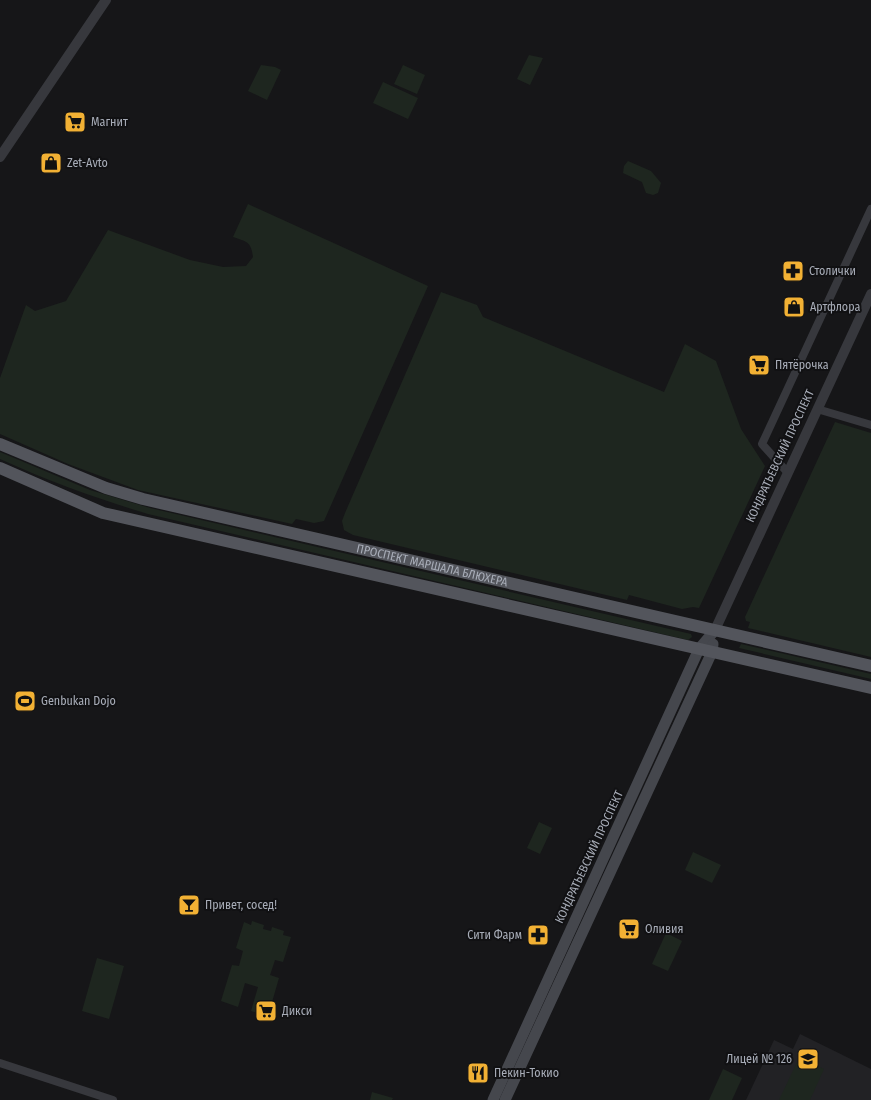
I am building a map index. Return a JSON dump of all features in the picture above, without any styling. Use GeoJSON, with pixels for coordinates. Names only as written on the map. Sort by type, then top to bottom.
{"type":"FeatureCollection","features":[{"type":"Feature","properties":{"kind":"main road","name":"ПРОСПЕКТ МАРШАЛА БЛЮХЕРА"},"geometry":{"type":"LineString","coordinates":[[0,444],[106,488],[143,499],[871,666]]}},
{"type":"Feature","properties":{"kind":"main road","name":"ПРОСПЕКТ МАРШАЛА БЛЮХЕРА"},"geometry":{"type":"LineString","coordinates":[[0,468],[103,513],[871,688]]}},
{"type":"Feature","properties":{"kind":"main road","name":"КОНДРАТЬЕВСКИЙ ПРОСПЕКТ"},"geometry":{"type":"LineString","coordinates":[[493,1100],[715,630]]}},
{"type":"Feature","properties":{"kind":"main road","name":"КОНДРАТЬЕВСКИЙ ПРОСПЕКТ"},"geometry":{"type":"LineString","coordinates":[[505,1100],[705,650]]}},
{"type":"Feature","properties":{"kind":"street"},"geometry":{"type":"LineString","coordinates":[[0,157],[106,0]]}},
{"type":"Feature","properties":{"kind":"street"},"geometry":{"type":"LineString","coordinates":[[788,473],[762,444],[871,209]]}},
{"type":"Feature","properties":{"kind":"street","name":"КОНДРАТЬЕВСКИЙ ПРОСПЕКТ"},"geometry":{"type":"LineString","coordinates":[[715,630],[871,294]]}},
{"type":"Feature","properties":{"kind":"street"},"geometry":{"type":"LineString","coordinates":[[817,409],[871,425]]}},
{"type":"Feature","properties":{"kind":"street"},"geometry":{"type":"LineString","coordinates":[[0,1063],[113,1100]]}},
{"type":"Feature","properties":{"kind":"shaded area"},"geometry":{"type":"Polygon","coordinates":[[[529,55],[543,58],[530,85],[517,79],[529,55]]]}},
{"type":"Feature","properties":{"kind":"shaded area"},"geometry":{"type":"Polygon","coordinates":[[[261,65],[281,70],[267,100],[248,91],[261,65]]]}},
{"type":"Feature","properties":{"kind":"shaded area"},"geometry":{"type":"Polygon","coordinates":[[[403,65],[425,75],[417,94],[394,84],[403,65]]]}},
{"type":"Feature","properties":{"kind":"shaded area"},"geometry":{"type":"Polygon","coordinates":[[[383,82],[418,98],[408,119],[373,103],[383,82]]]}},
{"type":"Feature","properties":{"kind":"shaded area"},"geometry":{"type":"Polygon","coordinates":[[[628,161],[651,171],[661,183],[658,193],[653,195],[646,193],[642,182],[623,173],[624,166],[628,161]]]}},
{"type":"Feature","properties":{"kind":"shaded area"},"geometry":{"type":"Polygon","coordinates":[[[248,204],[428,286],[324,521],[314,523],[296,519],[292,524],[138,490],[68,464],[0,434],[0,378],[26,305],[35,311],[66,301],[108,230],[190,260],[223,267],[246,266],[253,257],[251,248],[245,241],[233,237],[248,204]]]}},
{"type":"Feature","properties":{"kind":"shaded area"},"geometry":{"type":"Polygon","coordinates":[[[441,292],[477,305],[483,317],[664,392],[685,344],[716,361],[741,429],[765,466],[699,608],[682,609],[629,595],[627,600],[353,535],[344,530],[342,521],[345,513],[441,292]]]}},
{"type":"Feature","properties":{"kind":"shaded area"},"geometry":{"type":"Polygon","coordinates":[[[835,422],[871,433],[871,657],[748,628],[750,622],[746,621],[745,617],[835,422]]]}},
{"type":"Feature","properties":{"kind":"shaded area"},"geometry":{"type":"Polygon","coordinates":[[[0,452],[90,490],[150,508],[691,634],[692,637],[688,640],[148,514],[36,475],[0,459],[0,452]]]}},
{"type":"Feature","properties":{"kind":"shaded area"},"geometry":{"type":"Polygon","coordinates":[[[741,644],[871,674],[871,679],[739,648],[741,644]]]}},
{"type":"Feature","properties":{"kind":"shaded area"},"geometry":{"type":"Polygon","coordinates":[[[539,822],[552,828],[540,854],[527,848],[539,822]]]}},
{"type":"Feature","properties":{"kind":"shaded area"},"geometry":{"type":"Polygon","coordinates":[[[693,852],[721,865],[712,883],[685,870],[693,852]]]}},
{"type":"Feature","properties":{"kind":"shaded area"},"geometry":{"type":"Polygon","coordinates":[[[252,921],[264,925],[263,929],[271,931],[272,927],[284,931],[283,935],[291,937],[283,962],[275,960],[270,975],[279,978],[268,1016],[251,1011],[258,987],[245,983],[238,1007],[221,1001],[232,965],[239,966],[243,951],[236,948],[244,922],[251,925],[252,921]]]}},
{"type":"Feature","properties":{"kind":"shaded area"},"geometry":{"type":"Polygon","coordinates":[[[666,933],[682,941],[668,971],[652,964],[666,933]]]}},
{"type":"Feature","properties":{"kind":"shaded area"},"geometry":{"type":"Polygon","coordinates":[[[97,958],[124,966],[109,1019],[82,1011],[97,958]]]}},
{"type":"Feature","properties":{"kind":"shaded area","name":"Лицей № 126"},"geometry":{"type":"Polygon","coordinates":[[[800,1034],[871,1069],[871,1100],[746,1100],[774,1040],[793,1049],[800,1034]]]}},
{"type":"Feature","properties":{"kind":"shaded area"},"geometry":{"type":"Polygon","coordinates":[[[799,1058],[824,1069],[810,1100],[779,1100],[799,1058]]]}},
{"type":"Feature","properties":{"kind":"shaded area"},"geometry":{"type":"Polygon","coordinates":[[[723,1069],[742,1078],[732,1100],[709,1100],[723,1069]]]}},
{"type":"Feature","properties":{"kind":"shaded area"},"geometry":{"type":"Polygon","coordinates":[[[372,1092],[393,1098],[392,1100],[370,1100],[372,1092]]]}},
{"type":"Feature","properties":{"kind":"place","name":"Магнит"},"geometry":{"type":"Point","coordinates":[75,122]}},
{"type":"Feature","properties":{"kind":"place","name":"Zet-Avto"},"geometry":{"type":"Point","coordinates":[51,163]}},
{"type":"Feature","properties":{"kind":"place","name":"Столички"},"geometry":{"type":"Point","coordinates":[793,271]}},
{"type":"Feature","properties":{"kind":"place","name":"Артфлора"},"geometry":{"type":"Point","coordinates":[794,307]}},
{"type":"Feature","properties":{"kind":"place","name":"Пятёрочка"},"geometry":{"type":"Point","coordinates":[759,365]}},
{"type":"Feature","properties":{"kind":"place","name":"Genbukan Dojo"},"geometry":{"type":"Point","coordinates":[25,701]}},
{"type":"Feature","properties":{"kind":"place","name":"Привет, сосед!"},"geometry":{"type":"Point","coordinates":[189,905]}},
{"type":"Feature","properties":{"kind":"place","name":"Оливия"},"geometry":{"type":"Point","coordinates":[629,929]}},
{"type":"Feature","properties":{"kind":"place","name":"Сити Фарм"},"geometry":{"type":"Point","coordinates":[538,935]}},
{"type":"Feature","properties":{"kind":"place","name":"Дикси"},"geometry":{"type":"Point","coordinates":[266,1011]}},
{"type":"Feature","properties":{"kind":"place","name":"Лицей № 126"},"geometry":{"type":"Point","coordinates":[808,1059]}},
{"type":"Feature","properties":{"kind":"place","name":"Пекин-Токио"},"geometry":{"type":"Point","coordinates":[478,1073]}}]}
